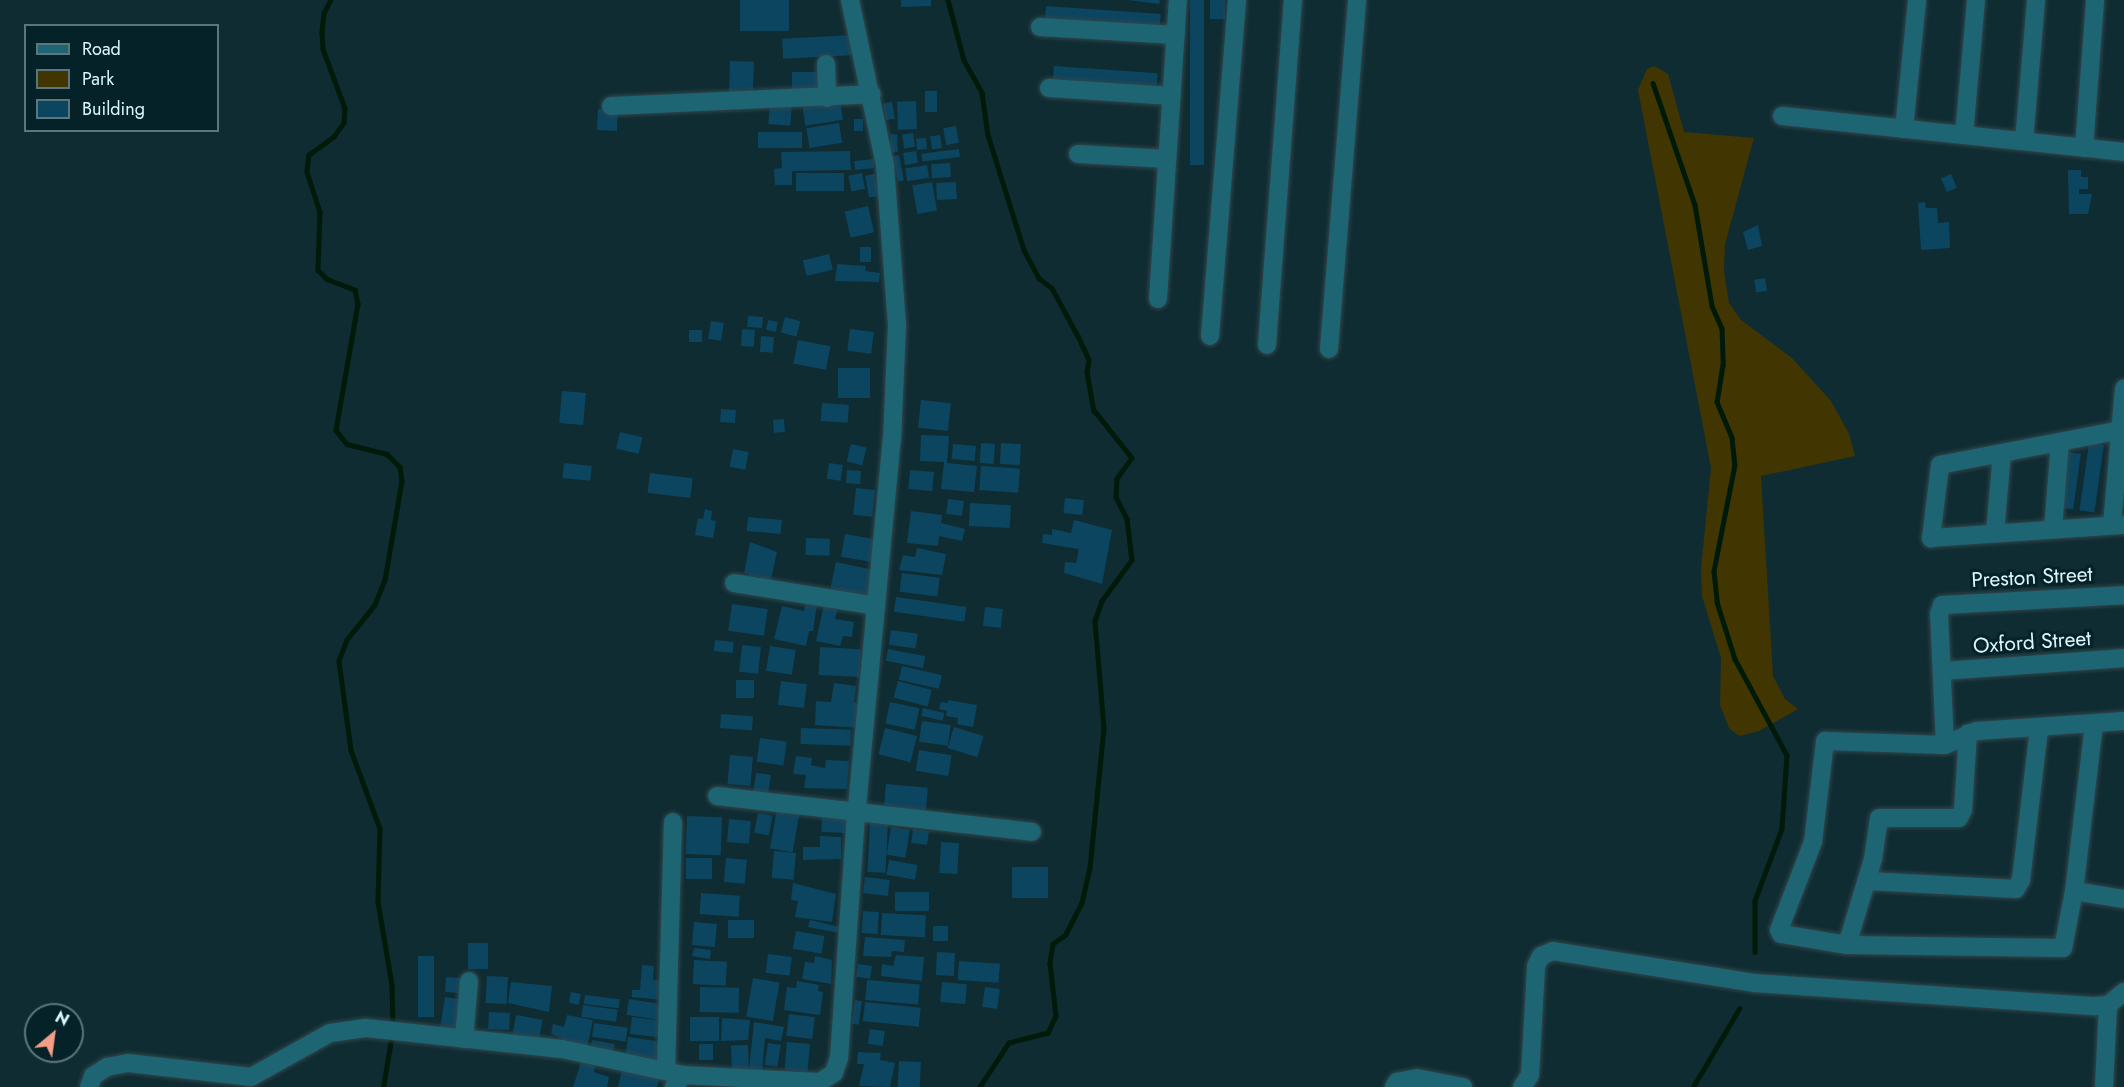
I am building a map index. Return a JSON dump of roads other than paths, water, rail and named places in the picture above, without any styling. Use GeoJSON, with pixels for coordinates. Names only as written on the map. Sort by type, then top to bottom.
{"type":"FeatureCollection","features":[{"type":"Feature","properties":{"kind":"street"},"geometry":{"type":"LineString","coordinates":[[89,1087],[93,1076],[107,1066],[128,1063],[251,1077],[330,1033],[346,1029],[379,1030],[562,1049],[674,1078],[820,1082],[834,1073],[839,1058],[856,814],[892,440],[897,325],[885,165],[872,94],[850,0]]}},
{"type":"Feature","properties":{"kind":"street"},"geometry":{"type":"LineString","coordinates":[[1158,299],[1178,0]]}},
{"type":"Feature","properties":{"kind":"street"},"geometry":{"type":"LineString","coordinates":[[1210,336],[1237,0]]}},
{"type":"Feature","properties":{"kind":"street"},"geometry":{"type":"LineString","coordinates":[[1267,345],[1293,0]]}},
{"type":"Feature","properties":{"kind":"street"},"geometry":{"type":"LineString","coordinates":[[1329,349],[1357,0]]}},
{"type":"Feature","properties":{"kind":"street"},"geometry":{"type":"LineString","coordinates":[[1904,129],[1917,0]]}},
{"type":"Feature","properties":{"kind":"street"},"geometry":{"type":"LineString","coordinates":[[1964,135],[1976,0]]}},
{"type":"Feature","properties":{"kind":"street"},"geometry":{"type":"LineString","coordinates":[[2024,141],[2036,0]]}},
{"type":"Feature","properties":{"kind":"street"},"geometry":{"type":"LineString","coordinates":[[2084,148],[2095,0]]}},
{"type":"Feature","properties":{"kind":"street"},"geometry":{"type":"LineString","coordinates":[[1040,27],[1176,35]]}},
{"type":"Feature","properties":{"kind":"street"},"geometry":{"type":"LineString","coordinates":[[826,64],[827,98]]}},
{"type":"Feature","properties":{"kind":"street"},"geometry":{"type":"LineString","coordinates":[[1049,88],[1172,96]]}},
{"type":"Feature","properties":{"kind":"street"},"geometry":{"type":"LineString","coordinates":[[611,106],[827,98],[872,94]]}},
{"type":"Feature","properties":{"kind":"street"},"geometry":{"type":"LineString","coordinates":[[1782,116],[2124,152]]}},
{"type":"Feature","properties":{"kind":"street"},"geometry":{"type":"LineString","coordinates":[[1078,154],[1167,159]]}},
{"type":"Feature","properties":{"kind":"street"},"geometry":{"type":"LineString","coordinates":[[2121,430],[1940,465],[1931,538],[2118,525],[2124,389]]}},
{"type":"Feature","properties":{"kind":"street"},"geometry":{"type":"LineString","coordinates":[[2053,529],[2060,442]]}},
{"type":"Feature","properties":{"kind":"street"},"geometry":{"type":"LineString","coordinates":[[1995,533],[2002,453]]}},
{"type":"Feature","properties":{"kind":"street"},"geometry":{"type":"LineString","coordinates":[[734,583],[876,606]]}},
{"type":"Feature","properties":{"kind":"street","name":"Preston Street"},"geometry":{"type":"LineString","coordinates":[[1943,671],[1939,614],[1942,605],[2124,595]]}},
{"type":"Feature","properties":{"kind":"street","name":"Oxford Street"},"geometry":{"type":"LineString","coordinates":[[1943,671],[2124,658]]}},
{"type":"Feature","properties":{"kind":"street"},"geometry":{"type":"LineString","coordinates":[[1943,671],[1945,745]]}},
{"type":"Feature","properties":{"kind":"street"},"geometry":{"type":"LineString","coordinates":[[2094,724],[2066,943],[2057,950],[1847,945],[1786,936],[1779,930],[1813,842],[1825,741],[1945,745],[1968,733],[2039,730],[2094,724],[2124,722]]}},
{"type":"Feature","properties":{"kind":"street"},"geometry":{"type":"LineString","coordinates":[[1868,881],[2016,889],[2021,880],[2039,730]]}},
{"type":"Feature","properties":{"kind":"street"},"geometry":{"type":"LineString","coordinates":[[1847,945],[1868,881],[1879,818],[1959,818],[1963,810],[1968,733]]}},
{"type":"Feature","properties":{"kind":"street"},"geometry":{"type":"LineString","coordinates":[[717,796],[856,814],[1032,832]]}},
{"type":"Feature","properties":{"kind":"street"},"geometry":{"type":"LineString","coordinates":[[673,822],[674,1078]]}},
{"type":"Feature","properties":{"kind":"street"},"geometry":{"type":"LineString","coordinates":[[2074,891],[2124,899]]}},
{"type":"Feature","properties":{"kind":"street"},"geometry":{"type":"LineString","coordinates":[[1522,1087],[1530,1075],[1536,966],[1541,956],[1553,951],[1731,981],[2108,1005],[2124,992]]}},
{"type":"Feature","properties":{"kind":"street"},"geometry":{"type":"LineString","coordinates":[[464,1039],[469,981]]}},
{"type":"Feature","properties":{"kind":"street"},"geometry":{"type":"LineString","coordinates":[[2104,1087],[2108,1005]]}},
{"type":"Feature","properties":{"kind":"street"},"geometry":{"type":"LineString","coordinates":[[1395,1087],[1397,1082],[1417,1078],[1462,1087]]}},
{"type":"Feature","properties":{"kind":"waterway"},"geometry":{"type":"LineString","coordinates":[[331,0],[324,13],[323,49],[345,108],[344,123],[334,137],[309,155],[307,172],[320,212],[318,270],[327,279],[355,290],[358,304],[336,430],[347,444],[387,454],[400,467],[402,481],[385,580],[375,605],[347,640],[339,661],[351,750],[380,829],[378,902],[392,985],[393,1026]]}},
{"type":"Feature","properties":{"kind":"waterway"},"geometry":{"type":"LineString","coordinates":[[948,0],[964,60],[982,93],[988,135],[1024,250],[1039,278],[1052,288],[1089,360],[1087,372],[1094,410],[1132,458],[1117,479],[1116,497],[1127,519],[1132,560],[1102,601],[1095,621],[1104,728],[1090,868],[1082,903],[1066,935],[1053,944],[1050,963],[1056,1016],[1048,1033],[1009,1043],[980,1087]]}},
{"type":"Feature","properties":{"kind":"waterway"},"geometry":{"type":"LineString","coordinates":[[1653,83],[1695,205],[1712,306],[1722,328],[1723,365],[1717,402],[1732,438],[1735,465],[1714,571],[1717,602],[1735,659],[1787,755],[1782,829],[1755,901],[1755,952]]}},
{"type":"Feature","properties":{"kind":"waterway"},"geometry":{"type":"LineString","coordinates":[[1693,1087],[1739,1009]]}},
{"type":"Feature","properties":{"kind":"waterway"},"geometry":{"type":"LineString","coordinates":[[383,1087],[392,1034]]}}]}
